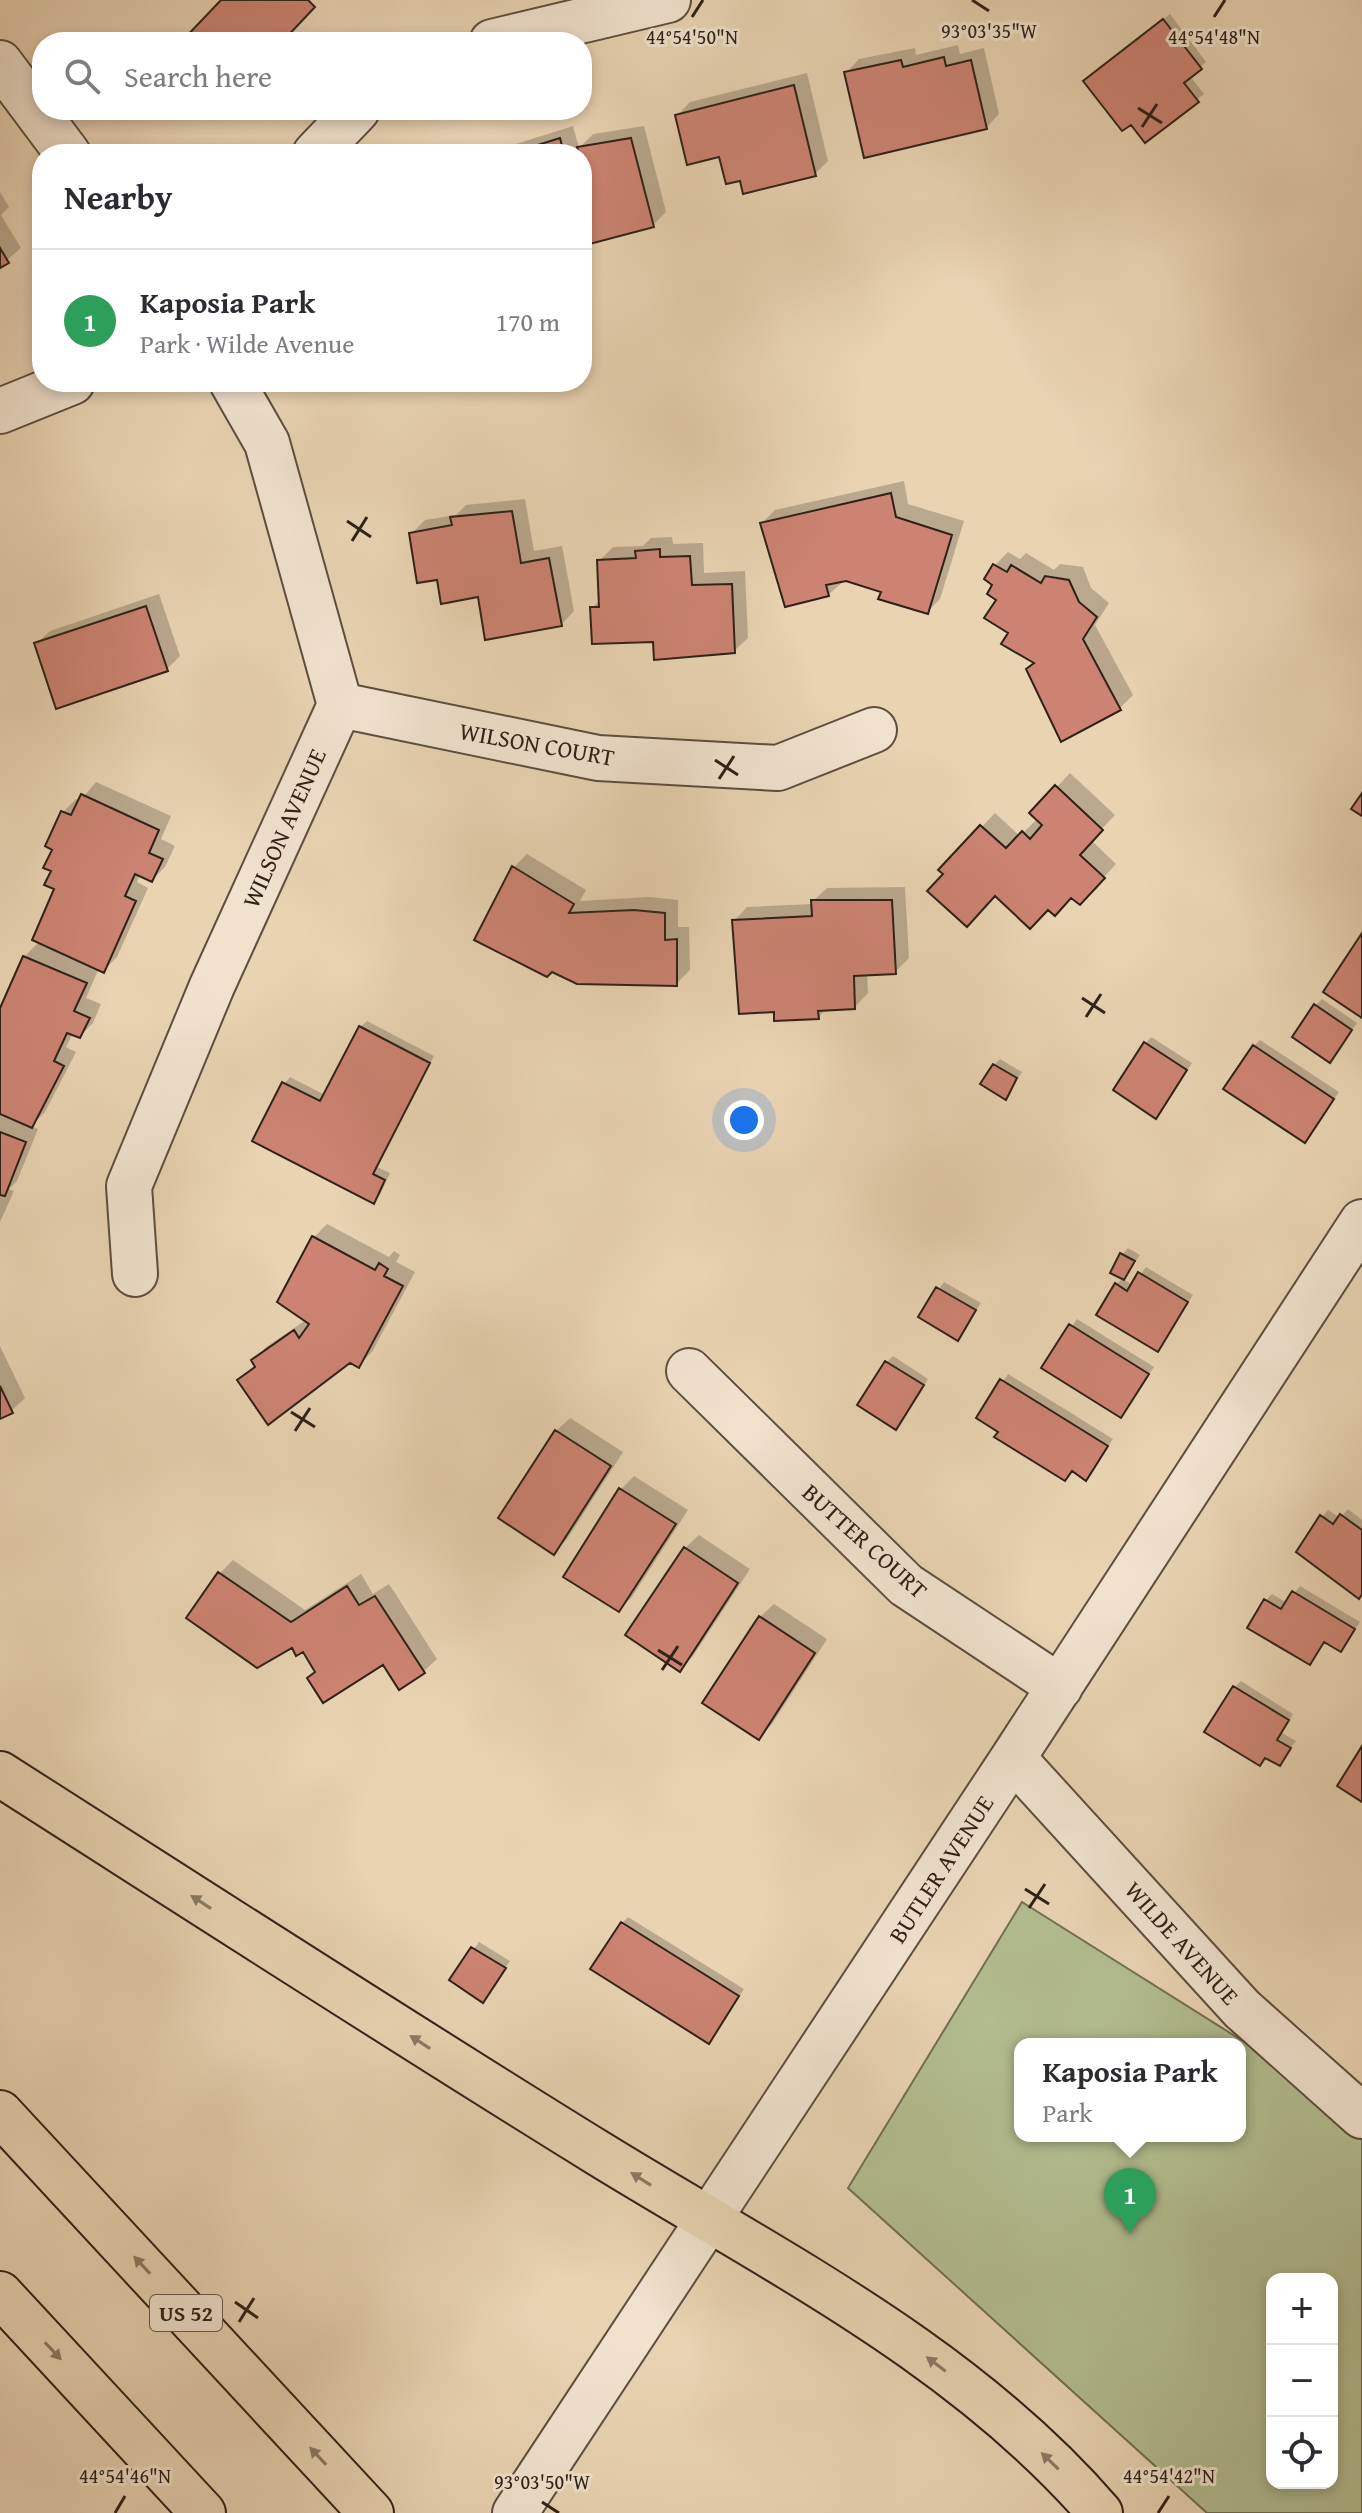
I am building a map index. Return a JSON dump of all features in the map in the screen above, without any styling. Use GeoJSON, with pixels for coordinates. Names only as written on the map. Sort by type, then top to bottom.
{"type":"FeatureCollection","features":[{"type":"Feature","properties":{"kind":"highway"},"geometry":{"type":"LineString","coordinates":[[0,1774],[473,2076],[834,2294],[930,2360],[997,2412],[1100,2513]]}},
{"type":"Feature","properties":{"kind":"highway","name":"US 52"},"geometry":{"type":"LineString","coordinates":[[0,2113],[371,2513]]}},
{"type":"Feature","properties":{"kind":"highway"},"geometry":{"type":"LineString","coordinates":[[0,2294],[203,2513]]}},
{"type":"Feature","properties":{"kind":"street"},"geometry":{"type":"LineString","coordinates":[[534,32],[668,0]]}},
{"type":"Feature","properties":{"kind":"street"},"geometry":{"type":"LineString","coordinates":[[0,63],[32,106]]}},
{"type":"Feature","properties":{"kind":"street"},"geometry":{"type":"LineString","coordinates":[[43,120],[61,144]]}},
{"type":"Feature","properties":{"kind":"street"},"geometry":{"type":"LineString","coordinates":[[325,144],[347,120]]}},
{"type":"Feature","properties":{"kind":"street"},"geometry":{"type":"LineString","coordinates":[[0,411],[47,392]]}},
{"type":"Feature","properties":{"kind":"street"},"geometry":{"type":"LineString","coordinates":[[238,392],[267,443],[340,705]]}},
{"type":"Feature","properties":{"kind":"street","name":"WILSON COURT"},"geometry":{"type":"LineString","coordinates":[[340,705],[598,758],[778,768],[874,730]]}},
{"type":"Feature","properties":{"kind":"street","name":"WILSON AVENUE"},"geometry":{"type":"LineString","coordinates":[[135,1274],[129,1186],[212,986],[340,705]]}},
{"type":"Feature","properties":{"kind":"street","name":"BUTLER AVENUE"},"geometry":{"type":"LineString","coordinates":[[515,2513],[1060,1687],[1362,1222]]}},
{"type":"Feature","properties":{"kind":"street","name":"BUTTER COURT"},"geometry":{"type":"LineString","coordinates":[[689,1371],[906,1585],[1060,1687]]}},
{"type":"Feature","properties":{"kind":"street","name":"WILDE AVENUE"},"geometry":{"type":"LineString","coordinates":[[1013,1758],[1242,2009],[1362,2116]]}},
{"type":"Feature","properties":{"kind":"green space"},"geometry":{"type":"Polygon","coordinates":[[[1022,1902],[1238,2038],[1014,2038],[1014,2142],[1246,2142],[1246,2043],[1362,2116],[1362,2513],[1207,2513],[848,2188],[1022,1902]]]}},
{"type":"Feature","properties":{"kind":"building"},"geometry":{"type":"Polygon","coordinates":[[[221,0],[308,0],[315,7],[291,32],[191,32],[221,0]]]}},
{"type":"Feature","properties":{"kind":"building"},"geometry":{"type":"Polygon","coordinates":[[[1163,19],[1202,69],[1184,83],[1199,102],[1145,143],[1131,125],[1122,131],[1083,81],[1163,19]]]}},
{"type":"Feature","properties":{"kind":"building"},"geometry":{"type":"Polygon","coordinates":[[[944,57],[946,66],[971,60],[987,129],[864,158],[844,72],[901,60],[903,67],[944,57]]]}},
{"type":"Feature","properties":{"kind":"building"},"geometry":{"type":"Polygon","coordinates":[[[794,85],[816,176],[743,194],[740,181],[726,184],[719,157],[687,165],[675,115],[794,85]]]}},
{"type":"Feature","properties":{"kind":"building"},"geometry":{"type":"Polygon","coordinates":[[[560,138],[562,144],[541,144],[560,138]]]}},
{"type":"Feature","properties":{"kind":"building"},"geometry":{"type":"Polygon","coordinates":[[[631,138],[654,227],[592,243],[592,144],[631,138]]]}},
{"type":"Feature","properties":{"kind":"building"},"geometry":{"type":"Polygon","coordinates":[[[0,248],[9,263],[0,268],[0,248]]]}},
{"type":"Feature","properties":{"kind":"building"},"geometry":{"type":"Polygon","coordinates":[[[891,493],[896,517],[952,535],[928,614],[878,599],[881,592],[846,581],[826,585],[829,596],[785,607],[760,523],[891,493]]]}},
{"type":"Feature","properties":{"kind":"building"},"geometry":{"type":"Polygon","coordinates":[[[512,511],[521,563],[549,558],[562,626],[485,640],[478,597],[441,604],[437,580],[417,583],[409,533],[452,525],[450,517],[512,511]]]}},
{"type":"Feature","properties":{"kind":"building"},"geometry":{"type":"Polygon","coordinates":[[[660,549],[660,557],[690,556],[692,585],[732,584],[735,653],[654,660],[653,642],[592,644],[590,607],[599,607],[597,560],[636,558],[635,551],[660,549]]]}},
{"type":"Feature","properties":{"kind":"building"},"geometry":{"type":"Polygon","coordinates":[[[993,564],[1007,572],[1011,565],[1041,583],[1045,576],[1069,580],[1079,602],[1097,617],[1083,639],[1121,710],[1061,742],[1026,669],[1034,663],[1001,644],[1008,633],[984,618],[996,600],[987,594],[992,585],[984,579],[993,564]]]}},
{"type":"Feature","properties":{"kind":"building"},"geometry":{"type":"Polygon","coordinates":[[[146,606],[168,671],[56,709],[34,643],[146,606]]]}},
{"type":"Feature","properties":{"kind":"building"},"geometry":{"type":"Polygon","coordinates":[[[1055,785],[1103,830],[1080,855],[1105,878],[1080,905],[1071,898],[1055,916],[1048,910],[1030,929],[995,896],[967,927],[927,891],[943,874],[938,870],[980,825],[1006,848],[1022,831],[1030,839],[1042,825],[1029,813],[1055,785]]]}},
{"type":"Feature","properties":{"kind":"building"},"geometry":{"type":"Polygon","coordinates":[[[1362,793],[1362,816],[1351,809],[1362,793]]]}},
{"type":"Feature","properties":{"kind":"building"},"geometry":{"type":"Polygon","coordinates":[[[81,794],[159,830],[149,853],[163,859],[152,882],[135,874],[125,896],[136,901],[104,973],[32,940],[54,889],[44,885],[51,871],[43,868],[52,850],[45,846],[61,811],[71,815],[81,794]]]}},
{"type":"Feature","properties":{"kind":"building"},"geometry":{"type":"Polygon","coordinates":[[[512,866],[574,904],[569,913],[634,910],[665,913],[665,940],[677,939],[677,986],[577,984],[552,972],[547,977],[474,940],[512,866]]]}},
{"type":"Feature","properties":{"kind":"building"},"geometry":{"type":"Polygon","coordinates":[[[811,900],[892,900],[896,974],[854,976],[855,1009],[818,1011],[819,1019],[774,1021],[774,1012],[739,1014],[732,920],[812,916],[811,900]]]}},
{"type":"Feature","properties":{"kind":"building"},"geometry":{"type":"Polygon","coordinates":[[[1362,933],[1362,1018],[1323,992],[1362,933]]]}},
{"type":"Feature","properties":{"kind":"building"},"geometry":{"type":"Polygon","coordinates":[[[23,956],[87,983],[74,1011],[90,1018],[80,1038],[67,1033],[54,1061],[64,1066],[32,1128],[0,1114],[0,1008],[23,956]]]}},
{"type":"Feature","properties":{"kind":"building"},"geometry":{"type":"Polygon","coordinates":[[[1314,1004],[1352,1030],[1330,1063],[1292,1037],[1314,1004]]]}},
{"type":"Feature","properties":{"kind":"building"},"geometry":{"type":"Polygon","coordinates":[[[359,1026],[430,1063],[373,1174],[385,1180],[374,1204],[252,1141],[282,1082],[320,1101],[359,1026]]]}},
{"type":"Feature","properties":{"kind":"building"},"geometry":{"type":"Polygon","coordinates":[[[1144,1042],[1187,1070],[1156,1119],[1113,1090],[1144,1042]]]}},
{"type":"Feature","properties":{"kind":"building"},"geometry":{"type":"Polygon","coordinates":[[[1253,1045],[1334,1099],[1305,1143],[1223,1089],[1253,1045]]]}},
{"type":"Feature","properties":{"kind":"building"},"geometry":{"type":"Polygon","coordinates":[[[993,1064],[1017,1078],[1006,1100],[980,1084],[993,1064]]]}},
{"type":"Feature","properties":{"kind":"building"},"geometry":{"type":"Polygon","coordinates":[[[0,1132],[26,1142],[5,1196],[0,1195],[0,1132]]]}},
{"type":"Feature","properties":{"kind":"building"},"geometry":{"type":"Polygon","coordinates":[[[312,1236],[375,1270],[379,1263],[388,1269],[384,1276],[403,1286],[359,1368],[350,1363],[268,1425],[237,1380],[255,1367],[251,1360],[294,1330],[299,1338],[309,1324],[277,1302],[312,1236]]]}},
{"type":"Feature","properties":{"kind":"building"},"geometry":{"type":"Polygon","coordinates":[[[1120,1253],[1135,1261],[1124,1280],[1110,1273],[1120,1253]]]}},
{"type":"Feature","properties":{"kind":"building"},"geometry":{"type":"Polygon","coordinates":[[[1138,1272],[1188,1302],[1158,1352],[1096,1315],[1115,1283],[1127,1291],[1138,1272]]]}},
{"type":"Feature","properties":{"kind":"building"},"geometry":{"type":"Polygon","coordinates":[[[936,1287],[976,1310],[958,1341],[918,1317],[936,1287]]]}},
{"type":"Feature","properties":{"kind":"building"},"geometry":{"type":"Polygon","coordinates":[[[1069,1324],[1149,1374],[1121,1418],[1041,1368],[1069,1324]]]}},
{"type":"Feature","properties":{"kind":"building"},"geometry":{"type":"Polygon","coordinates":[[[885,1361],[924,1385],[896,1430],[857,1405],[885,1361]]]}},
{"type":"Feature","properties":{"kind":"building"},"geometry":{"type":"Polygon","coordinates":[[[1000,1379],[1108,1446],[1086,1481],[1072,1471],[1065,1481],[994,1437],[998,1432],[976,1418],[1000,1379]]]}},
{"type":"Feature","properties":{"kind":"building"},"geometry":{"type":"Polygon","coordinates":[[[0,1386],[13,1413],[0,1419],[0,1386]]]}},
{"type":"Feature","properties":{"kind":"building"},"geometry":{"type":"Polygon","coordinates":[[[555,1430],[611,1466],[554,1555],[498,1518],[555,1430]]]}},
{"type":"Feature","properties":{"kind":"building"},"geometry":{"type":"Polygon","coordinates":[[[619,1488],[676,1524],[619,1612],[563,1577],[619,1488]]]}},
{"type":"Feature","properties":{"kind":"building"},"geometry":{"type":"Polygon","coordinates":[[[1340,1514],[1362,1530],[1362,1594],[1359,1599],[1296,1552],[1320,1515],[1333,1524],[1340,1514]]]}},
{"type":"Feature","properties":{"kind":"building"},"geometry":{"type":"Polygon","coordinates":[[[684,1547],[738,1583],[680,1672],[625,1635],[684,1547]]]}},
{"type":"Feature","properties":{"kind":"building"},"geometry":{"type":"Polygon","coordinates":[[[218,1572],[291,1622],[347,1586],[359,1605],[375,1596],[425,1673],[399,1690],[383,1665],[323,1703],[307,1678],[315,1672],[303,1652],[296,1656],[292,1648],[257,1668],[186,1618],[218,1572]]]}},
{"type":"Feature","properties":{"kind":"building"},"geometry":{"type":"Polygon","coordinates":[[[1292,1591],[1355,1629],[1341,1652],[1324,1642],[1310,1665],[1247,1628],[1264,1599],[1281,1609],[1292,1591]]]}},
{"type":"Feature","properties":{"kind":"building"},"geometry":{"type":"Polygon","coordinates":[[[759,1616],[815,1653],[759,1740],[702,1703],[759,1616]]]}},
{"type":"Feature","properties":{"kind":"building"},"geometry":{"type":"Polygon","coordinates":[[[1233,1686],[1289,1720],[1277,1740],[1291,1748],[1280,1766],[1265,1758],[1260,1766],[1204,1732],[1233,1686]]]}},
{"type":"Feature","properties":{"kind":"building"},"geometry":{"type":"Polygon","coordinates":[[[1362,1746],[1362,1802],[1337,1786],[1362,1746]]]}},
{"type":"Feature","properties":{"kind":"building"},"geometry":{"type":"Polygon","coordinates":[[[621,1922],[739,1996],[709,2044],[590,1969],[621,1922]]]}},
{"type":"Feature","properties":{"kind":"building"},"geometry":{"type":"Polygon","coordinates":[[[471,1947],[506,1968],[483,2003],[449,1980],[471,1947]]]}},
{"type":"Feature","properties":{"kind":"place","name":"Kaposia Park"},"geometry":{"type":"Point","coordinates":[1130,2234]}}]}
